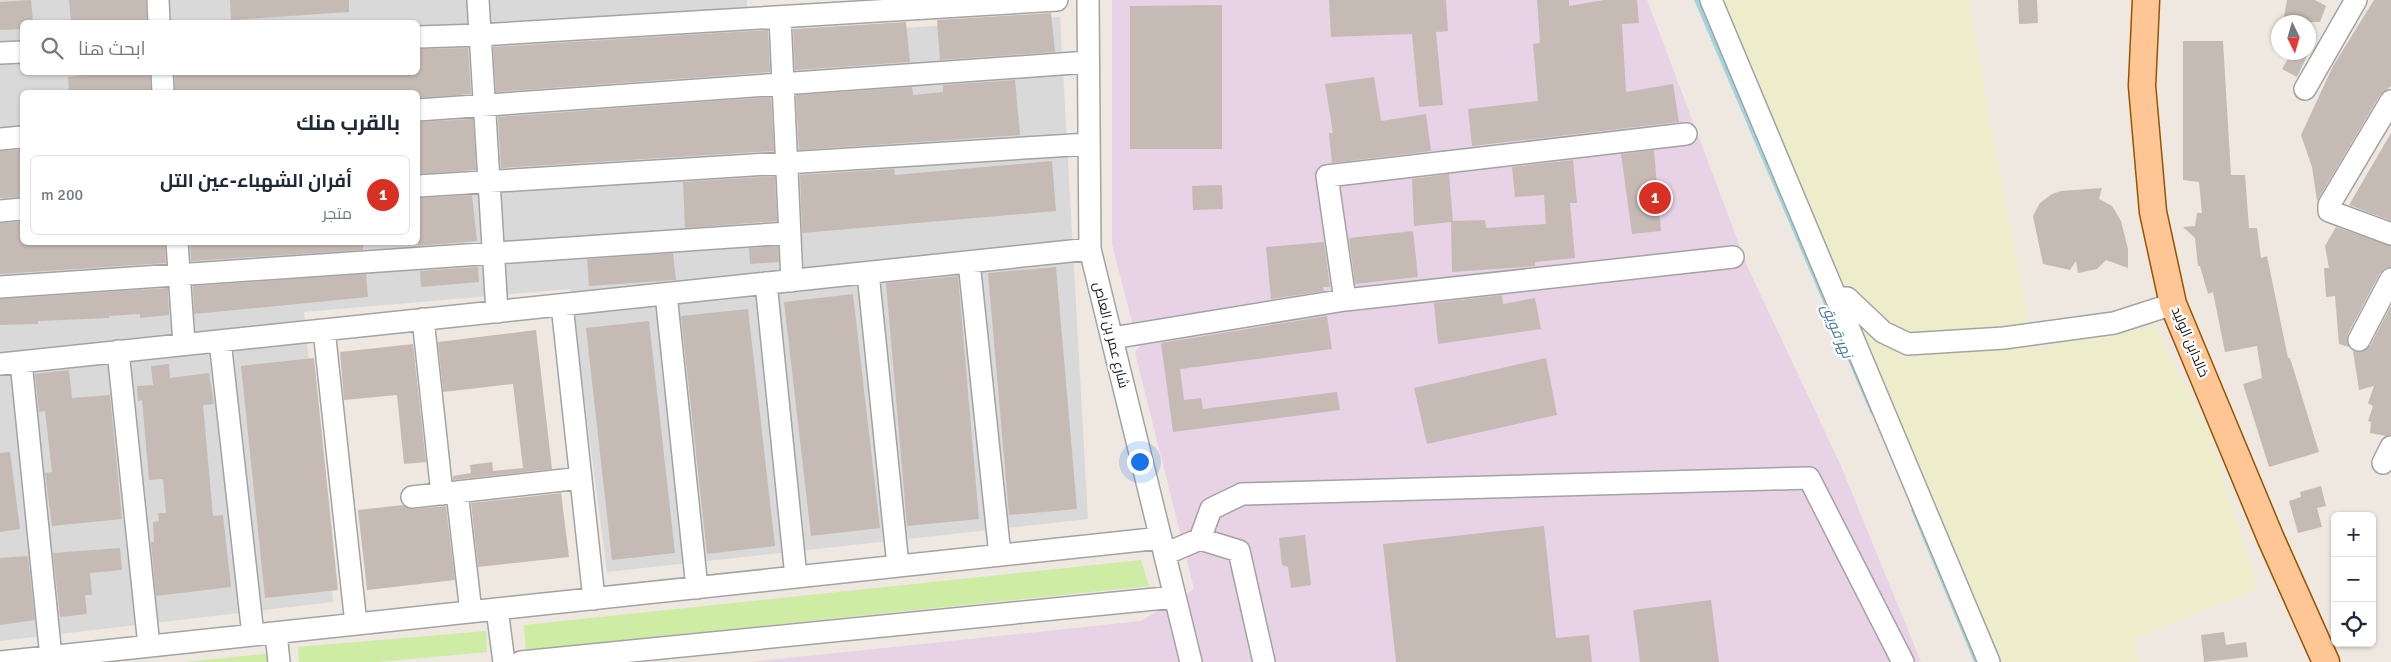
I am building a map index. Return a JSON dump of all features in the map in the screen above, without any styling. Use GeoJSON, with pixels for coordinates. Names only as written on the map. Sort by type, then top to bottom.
{"type":"FeatureCollection","features":[{"type":"Feature","properties":{"kind":"main road","name":"خالدابن الوليد"},"geometry":{"type":"LineString","coordinates":[[2146,0],[2142,86],[2153,212],[2173,304],[2271,539],[2326,662]]}},
{"type":"Feature","properties":{"kind":"street"},"geometry":{"type":"LineString","coordinates":[[158,0],[160,20]]}},
{"type":"Feature","properties":{"kind":"street"},"geometry":{"type":"LineString","coordinates":[[478,0],[497,312]]}},
{"type":"Feature","properties":{"kind":"street"},"geometry":{"type":"LineString","coordinates":[[420,37],[480,35],[1057,0]]}},
{"type":"Feature","properties":{"kind":"street","name":"شارع عمر بن العاص"},"geometry":{"type":"LineString","coordinates":[[1088,0],[1090,249],[1191,662]]}},
{"type":"Feature","properties":{"kind":"street"},"geometry":{"type":"LineString","coordinates":[[1711,0],[1989,662]]}},
{"type":"Feature","properties":{"kind":"street"},"geometry":{"type":"LineString","coordinates":[[2305,89],[2356,0]]}},
{"type":"Feature","properties":{"kind":"street"},"geometry":{"type":"LineString","coordinates":[[780,17],[792,281]]}},
{"type":"Feature","properties":{"kind":"street"},"geometry":{"type":"LineString","coordinates":[[0,53],[20,52]]}},
{"type":"Feature","properties":{"kind":"street"},"geometry":{"type":"LineString","coordinates":[[420,110],[1088,62]]}},
{"type":"Feature","properties":{"kind":"street"},"geometry":{"type":"LineString","coordinates":[[162,75],[164,90]]}},
{"type":"Feature","properties":{"kind":"street"},"geometry":{"type":"LineString","coordinates":[[2391,100],[2329,205],[2329,211],[2391,234]]}},
{"type":"Feature","properties":{"kind":"street"},"geometry":{"type":"LineString","coordinates":[[1345,300],[1327,176],[1686,134]]}},
{"type":"Feature","properties":{"kind":"street"},"geometry":{"type":"LineString","coordinates":[[0,139],[20,137]]}},
{"type":"Feature","properties":{"kind":"street"},"geometry":{"type":"LineString","coordinates":[[420,186],[1089,144]]}},
{"type":"Feature","properties":{"kind":"street"},"geometry":{"type":"LineString","coordinates":[[0,211],[20,209]]}},
{"type":"Feature","properties":{"kind":"street"},"geometry":{"type":"LineString","coordinates":[[0,287],[789,234]]}},
{"type":"Feature","properties":{"kind":"street"},"geometry":{"type":"LineString","coordinates":[[176,245],[184,344]]}},
{"type":"Feature","properties":{"kind":"street"},"geometry":{"type":"LineString","coordinates":[[0,364],[1090,249]]}},
{"type":"Feature","properties":{"kind":"street"},"geometry":{"type":"LineString","coordinates":[[1112,338],[1345,300],[1733,257]]}},
{"type":"Feature","properties":{"kind":"street"},"geometry":{"type":"LineString","coordinates":[[969,262],[1000,555]]}},
{"type":"Feature","properties":{"kind":"street"},"geometry":{"type":"LineString","coordinates":[[868,273],[898,566]]}},
{"type":"Feature","properties":{"kind":"street"},"geometry":{"type":"LineString","coordinates":[[2359,340],[2391,279]]}},
{"type":"Feature","properties":{"kind":"street"},"geometry":{"type":"LineString","coordinates":[[766,283],[796,577]]}},
{"type":"Feature","properties":{"kind":"street"},"geometry":{"type":"LineString","coordinates":[[666,294],[697,588]]}},
{"type":"Feature","properties":{"kind":"street"},"geometry":{"type":"LineString","coordinates":[[1838,299],[1847,298],[1883,332],[1908,344],[2004,338],[2114,323],[2173,304]]}},
{"type":"Feature","properties":{"kind":"street"},"geometry":{"type":"LineString","coordinates":[[562,305],[594,598]]}},
{"type":"Feature","properties":{"kind":"street"},"geometry":{"type":"LineString","coordinates":[[423,319],[471,612]]}},
{"type":"Feature","properties":{"kind":"street"},"geometry":{"type":"LineString","coordinates":[[324,330],[356,624]]}},
{"type":"Feature","properties":{"kind":"street"},"geometry":{"type":"LineString","coordinates":[[220,340],[253,635]]}},
{"type":"Feature","properties":{"kind":"street"},"geometry":{"type":"LineString","coordinates":[[118,351],[149,646]]}},
{"type":"Feature","properties":{"kind":"street"},"geometry":{"type":"LineString","coordinates":[[21,362],[51,657]]}},
{"type":"Feature","properties":{"kind":"street"},"geometry":{"type":"LineString","coordinates":[[412,497],[581,478]]}},
{"type":"Feature","properties":{"kind":"street"},"geometry":{"type":"LineString","coordinates":[[1200,539],[1211,509],[1242,494],[1809,478],[1903,662]]}},
{"type":"Feature","properties":{"kind":"street"},"geometry":{"type":"LineString","coordinates":[[1,662],[1000,555],[1163,546],[1200,539],[1239,551],[1264,662]]}},
{"type":"Feature","properties":{"kind":"street"},"geometry":{"type":"LineString","coordinates":[[521,662],[1175,597]]}},
{"type":"Feature","properties":{"kind":"street"},"geometry":{"type":"LineString","coordinates":[[497,609],[504,662]]}},
{"type":"Feature","properties":{"kind":"street"},"geometry":{"type":"LineString","coordinates":[[276,633],[279,662]]}},
{"type":"Feature","properties":{"kind":"shaded area"},"geometry":{"type":"Polygon","coordinates":[[[0,0],[747,0],[746,39],[1060,17],[1088,519],[607,572],[570,289],[304,312],[333,602],[0,641],[0,0]]]}},
{"type":"Feature","properties":{"kind":"shaded area"},"geometry":{"type":"Polygon","coordinates":[[[1112,0],[1647,0],[1748,268],[1841,466],[1921,662],[751,662],[1141,621],[1194,589],[1135,353],[1148,333],[1132,322],[1112,244],[1112,0]]]}},
{"type":"Feature","properties":{"kind":"green space"},"geometry":{"type":"Polygon","coordinates":[[[1723,0],[1968,0],[2033,348],[2155,326],[2208,429],[2258,589],[2135,638],[2139,662],[2002,662],[1723,0]]]}},
{"type":"Feature","properties":{"kind":"green space"},"geometry":{"type":"Polygon","coordinates":[[[1141,560],[1149,586],[526,650],[524,625],[1141,560]]]}},
{"type":"Feature","properties":{"kind":"green space"},"geometry":{"type":"Polygon","coordinates":[[[486,631],[487,652],[378,662],[299,662],[298,647],[486,631]]]}},
{"type":"Feature","properties":{"kind":"green space"},"geometry":{"type":"Polygon","coordinates":[[[273,653],[274,662],[185,662],[273,653]]]}},
{"type":"Feature","properties":{"kind":"building"},"geometry":{"type":"Polygon","coordinates":[[[31,0],[33,20],[20,20],[20,29],[0,30],[0,2],[31,0]]]}},
{"type":"Feature","properties":{"kind":"building"},"geometry":{"type":"Polygon","coordinates":[[[69,0],[146,0],[147,20],[71,20],[69,0]]]}},
{"type":"Feature","properties":{"kind":"building"},"geometry":{"type":"Polygon","coordinates":[[[230,0],[349,0],[349,12],[231,20],[230,0]]]}},
{"type":"Feature","properties":{"kind":"building"},"geometry":{"type":"Polygon","coordinates":[[[1329,0],[1446,0],[1448,31],[1436,32],[1443,105],[1419,107],[1412,34],[1331,37],[1329,0]]]}},
{"type":"Feature","properties":{"kind":"building"},"geometry":{"type":"Polygon","coordinates":[[[1537,0],[1569,0],[1569,6],[1604,0],[1637,0],[1639,23],[1622,24],[1626,92],[1673,84],[1679,122],[1472,146],[1468,109],[1538,101],[1533,44],[1540,43],[1537,0]]]}},
{"type":"Feature","properties":{"kind":"building"},"geometry":{"type":"Polygon","coordinates":[[[2018,0],[2037,0],[2038,23],[2019,24],[2018,0]]]}},
{"type":"Feature","properties":{"kind":"building"},"geometry":{"type":"Polygon","coordinates":[[[2287,0],[2315,0],[2326,6],[2320,22],[2316,22],[2316,15],[2284,15],[2287,0]]]}},
{"type":"Feature","properties":{"kind":"building"},"geometry":{"type":"Polygon","coordinates":[[[2374,0],[2391,0],[2391,86],[2380,95],[2317,201],[2312,167],[2301,135],[2333,66],[2374,0]]]}},
{"type":"Feature","properties":{"kind":"building"},"geometry":{"type":"Polygon","coordinates":[[[1222,5],[1222,149],[1130,149],[1130,6],[1222,5]]]}},
{"type":"Feature","properties":{"kind":"building"},"geometry":{"type":"Polygon","coordinates":[[[1051,13],[1055,52],[940,60],[937,20],[1051,13]]]}},
{"type":"Feature","properties":{"kind":"building"},"geometry":{"type":"Polygon","coordinates":[[[906,22],[910,62],[795,70],[793,29],[906,22]]]}},
{"type":"Feature","properties":{"kind":"building"},"geometry":{"type":"Polygon","coordinates":[[[768,30],[770,72],[496,92],[493,47],[768,30]]]}},
{"type":"Feature","properties":{"kind":"building"},"geometry":{"type":"Polygon","coordinates":[[[2183,41],[2223,41],[2231,175],[2245,175],[2249,228],[2257,228],[2261,258],[2267,256],[2288,358],[2290,358],[2319,452],[2269,467],[2243,384],[2262,378],[2257,346],[2225,352],[2213,292],[2208,294],[2200,266],[2198,266],[2195,238],[2183,227],[2195,226],[2197,213],[2202,213],[2199,182],[2183,180],[2183,41]]]}},
{"type":"Feature","properties":{"kind":"building"},"geometry":{"type":"Polygon","coordinates":[[[468,48],[471,94],[420,98],[420,90],[175,90],[175,75],[420,75],[420,49],[468,48]]]}},
{"type":"Feature","properties":{"kind":"building"},"geometry":{"type":"Polygon","coordinates":[[[2287,60],[2305,60],[2297,77],[2282,69],[2287,60]]]}},
{"type":"Feature","properties":{"kind":"building"},"geometry":{"type":"Polygon","coordinates":[[[83,75],[150,75],[151,90],[69,90],[68,77],[83,75]]]}},
{"type":"Feature","properties":{"kind":"building"},"geometry":{"type":"Polygon","coordinates":[[[1374,77],[1381,121],[1426,114],[1431,151],[1332,163],[1329,133],[1333,133],[1325,84],[1374,77]]]}},
{"type":"Feature","properties":{"kind":"building"},"geometry":{"type":"Polygon","coordinates":[[[1015,80],[1020,135],[799,150],[796,95],[912,87],[913,95],[943,92],[943,85],[1015,80]]]}},
{"type":"Feature","properties":{"kind":"building"},"geometry":{"type":"Polygon","coordinates":[[[771,97],[774,151],[501,168],[498,117],[771,97]]]}},
{"type":"Feature","properties":{"kind":"building"},"geometry":{"type":"Polygon","coordinates":[[[473,119],[476,170],[420,174],[420,122],[473,119]]]}},
{"type":"Feature","properties":{"kind":"building"},"geometry":{"type":"Polygon","coordinates":[[[2391,133],[2391,221],[2349,205],[2391,133]]]}},
{"type":"Feature","properties":{"kind":"building"},"geometry":{"type":"Polygon","coordinates":[[[20,150],[20,197],[0,198],[0,151],[20,150]]]}},
{"type":"Feature","properties":{"kind":"building"},"geometry":{"type":"Polygon","coordinates":[[[1654,150],[1661,231],[1632,234],[1621,154],[1654,150]]]}},
{"type":"Feature","properties":{"kind":"building"},"geometry":{"type":"Polygon","coordinates":[[[1573,160],[1577,203],[1570,203],[1575,258],[1535,262],[1535,266],[1452,272],[1451,222],[1414,226],[1412,179],[1449,174],[1453,221],[1485,220],[1486,228],[1546,224],[1544,195],[1515,197],[1512,167],[1573,160]]]}},
{"type":"Feature","properties":{"kind":"building"},"geometry":{"type":"Polygon","coordinates":[[[1052,161],[1056,211],[802,233],[800,175],[894,169],[895,175],[1052,161]]]}},
{"type":"Feature","properties":{"kind":"building"},"geometry":{"type":"Polygon","coordinates":[[[775,176],[777,221],[685,228],[683,182],[775,176]]]}},
{"type":"Feature","properties":{"kind":"building"},"geometry":{"type":"Polygon","coordinates":[[[1222,185],[1223,209],[1193,210],[1192,186],[1222,185]]]}},
{"type":"Feature","properties":{"kind":"building"},"geometry":{"type":"Polygon","coordinates":[[[2102,188],[2099,199],[2112,206],[2121,221],[2128,249],[2128,268],[2106,260],[2097,269],[2078,273],[2076,261],[2070,270],[2043,264],[2033,216],[2040,203],[2052,194],[2061,191],[2102,188]]]}},
{"type":"Feature","properties":{"kind":"building"},"geometry":{"type":"Polygon","coordinates":[[[472,195],[477,241],[418,246],[420,245],[420,198],[472,195]]]}},
{"type":"Feature","properties":{"kind":"building"},"geometry":{"type":"Polygon","coordinates":[[[20,222],[20,245],[165,245],[166,263],[0,274],[0,223],[20,222]]]}},
{"type":"Feature","properties":{"kind":"building"},"geometry":{"type":"Polygon","coordinates":[[[2336,227],[2391,246],[2391,267],[2385,268],[2380,273],[2348,334],[2347,341],[2349,347],[2339,344],[2335,296],[2326,297],[2324,268],[2329,268],[2325,246],[2336,227]]]}},
{"type":"Feature","properties":{"kind":"building"},"geometry":{"type":"Polygon","coordinates":[[[1413,231],[1418,277],[1355,284],[1349,238],[1413,231]]]}},
{"type":"Feature","properties":{"kind":"building"},"geometry":{"type":"Polygon","coordinates":[[[1324,242],[1330,287],[1323,287],[1324,291],[1271,299],[1266,247],[1324,242]]]}},
{"type":"Feature","properties":{"kind":"building"},"geometry":{"type":"Polygon","coordinates":[[[190,245],[363,245],[363,250],[191,261],[190,245]]]}},
{"type":"Feature","properties":{"kind":"building"},"geometry":{"type":"Polygon","coordinates":[[[778,246],[779,262],[750,264],[749,248],[778,246]]]}},
{"type":"Feature","properties":{"kind":"building"},"geometry":{"type":"Polygon","coordinates":[[[673,253],[676,280],[589,286],[587,259],[673,253]]]}},
{"type":"Feature","properties":{"kind":"building"},"geometry":{"type":"Polygon","coordinates":[[[478,267],[479,282],[421,287],[420,271],[478,267]]]}},
{"type":"Feature","properties":{"kind":"building"},"geometry":{"type":"Polygon","coordinates":[[[1056,267],[1077,509],[1009,515],[988,273],[1056,267]]]}},
{"type":"Feature","properties":{"kind":"building"},"geometry":{"type":"Polygon","coordinates":[[[366,274],[368,297],[194,314],[193,286],[366,274]]]}},
{"type":"Feature","properties":{"kind":"building"},"geometry":{"type":"Polygon","coordinates":[[[958,276],[979,519],[907,526],[886,283],[958,276]]]}},
{"type":"Feature","properties":{"kind":"building"},"geometry":{"type":"Polygon","coordinates":[[[168,288],[169,315],[140,318],[140,314],[109,316],[109,318],[38,321],[38,324],[0,325],[0,299],[168,288]]]}},
{"type":"Feature","properties":{"kind":"building"},"geometry":{"type":"Polygon","coordinates":[[[853,294],[880,528],[811,536],[784,302],[853,294]]]}},
{"type":"Feature","properties":{"kind":"building"},"geometry":{"type":"Polygon","coordinates":[[[1502,295],[1503,304],[1535,298],[1541,329],[1438,344],[1434,303],[1502,295]]]}},
{"type":"Feature","properties":{"kind":"building"},"geometry":{"type":"Polygon","coordinates":[[[2391,306],[2391,435],[2386,436],[2370,433],[2371,422],[2368,421],[2373,406],[2368,403],[2374,386],[2359,390],[2353,351],[2360,352],[2370,346],[2391,306]]]}},
{"type":"Feature","properties":{"kind":"building"},"geometry":{"type":"Polygon","coordinates":[[[748,309],[775,546],[707,554],[681,316],[748,309]]]}},
{"type":"Feature","properties":{"kind":"building"},"geometry":{"type":"Polygon","coordinates":[[[1327,316],[1332,349],[1180,369],[1184,400],[1201,398],[1203,409],[1337,392],[1340,410],[1173,432],[1161,343],[1327,316]]]}},
{"type":"Feature","properties":{"kind":"building"},"geometry":{"type":"Polygon","coordinates":[[[649,321],[675,553],[612,560],[586,328],[649,321]]]}},
{"type":"Feature","properties":{"kind":"building"},"geometry":{"type":"Polygon","coordinates":[[[536,330],[552,469],[453,480],[453,476],[471,473],[470,465],[492,462],[493,471],[523,468],[513,384],[443,392],[438,342],[536,330]]]}},
{"type":"Feature","properties":{"kind":"building"},"geometry":{"type":"Polygon","coordinates":[[[413,344],[426,462],[404,464],[397,395],[344,400],[340,352],[413,344]]]}},
{"type":"Feature","properties":{"kind":"building"},"geometry":{"type":"Polygon","coordinates":[[[314,358],[338,590],[265,598],[241,366],[314,358]]]}},
{"type":"Feature","properties":{"kind":"building"},"geometry":{"type":"Polygon","coordinates":[[[1546,358],[1557,415],[1427,444],[1414,388],[1546,358]]]}},
{"type":"Feature","properties":{"kind":"building"},"geometry":{"type":"Polygon","coordinates":[[[169,364],[170,378],[209,373],[214,404],[203,405],[213,516],[223,515],[231,587],[156,596],[151,542],[154,542],[153,522],[159,521],[158,513],[166,513],[163,479],[149,480],[142,400],[138,401],[137,386],[153,385],[151,366],[169,364]]]}},
{"type":"Feature","properties":{"kind":"building"},"geometry":{"type":"Polygon","coordinates":[[[69,370],[72,398],[110,395],[122,519],[52,526],[45,473],[52,472],[45,411],[39,412],[35,374],[69,370]]]}},
{"type":"Feature","properties":{"kind":"building"},"geometry":{"type":"Polygon","coordinates":[[[10,452],[20,529],[0,532],[0,453],[10,452]]]}},
{"type":"Feature","properties":{"kind":"building"},"geometry":{"type":"Polygon","coordinates":[[[2321,486],[2326,506],[2317,508],[2322,527],[2298,533],[2289,501],[2301,497],[2300,492],[2321,486]]]}},
{"type":"Feature","properties":{"kind":"building"},"geometry":{"type":"Polygon","coordinates":[[[561,493],[569,557],[478,567],[471,503],[561,493]]]}},
{"type":"Feature","properties":{"kind":"building"},"geometry":{"type":"Polygon","coordinates":[[[403,505],[413,509],[446,506],[455,580],[367,590],[358,510],[403,505]]]}},
{"type":"Feature","properties":{"kind":"building"},"geometry":{"type":"Polygon","coordinates":[[[1544,526],[1556,638],[1589,635],[1592,662],[1396,662],[1383,544],[1544,526]]]}},
{"type":"Feature","properties":{"kind":"building"},"geometry":{"type":"Polygon","coordinates":[[[1305,535],[1311,585],[1291,588],[1288,567],[1282,565],[1279,538],[1305,535]]]}},
{"type":"Feature","properties":{"kind":"building"},"geometry":{"type":"Polygon","coordinates":[[[120,548],[122,570],[90,573],[92,595],[85,595],[87,614],[60,617],[53,553],[120,548]]]}},
{"type":"Feature","properties":{"kind":"building"},"geometry":{"type":"Polygon","coordinates":[[[28,556],[35,620],[0,625],[0,558],[28,556]]]}},
{"type":"Feature","properties":{"kind":"building"},"geometry":{"type":"Polygon","coordinates":[[[1711,600],[1719,662],[1640,662],[1633,610],[1711,600]]]}},
{"type":"Feature","properties":{"kind":"building"},"geometry":{"type":"Polygon","coordinates":[[[2224,632],[2226,645],[2246,642],[2248,657],[2204,662],[2201,635],[2224,632]]]}},
{"type":"Feature","properties":{"kind":"waterway","name":"نهر قويق"},"geometry":{"type":"LineString","coordinates":[[1697,0],[1873,412]]}},
{"type":"Feature","properties":{"kind":"waterway","name":"نهر قويق"},"geometry":{"type":"LineString","coordinates":[[1914,510],[1977,662]]}},
{"type":"Feature","properties":{"kind":"place","name":"أفران الشهباء-عين التل"},"geometry":{"type":"Point","coordinates":[1655,198]}}]}
